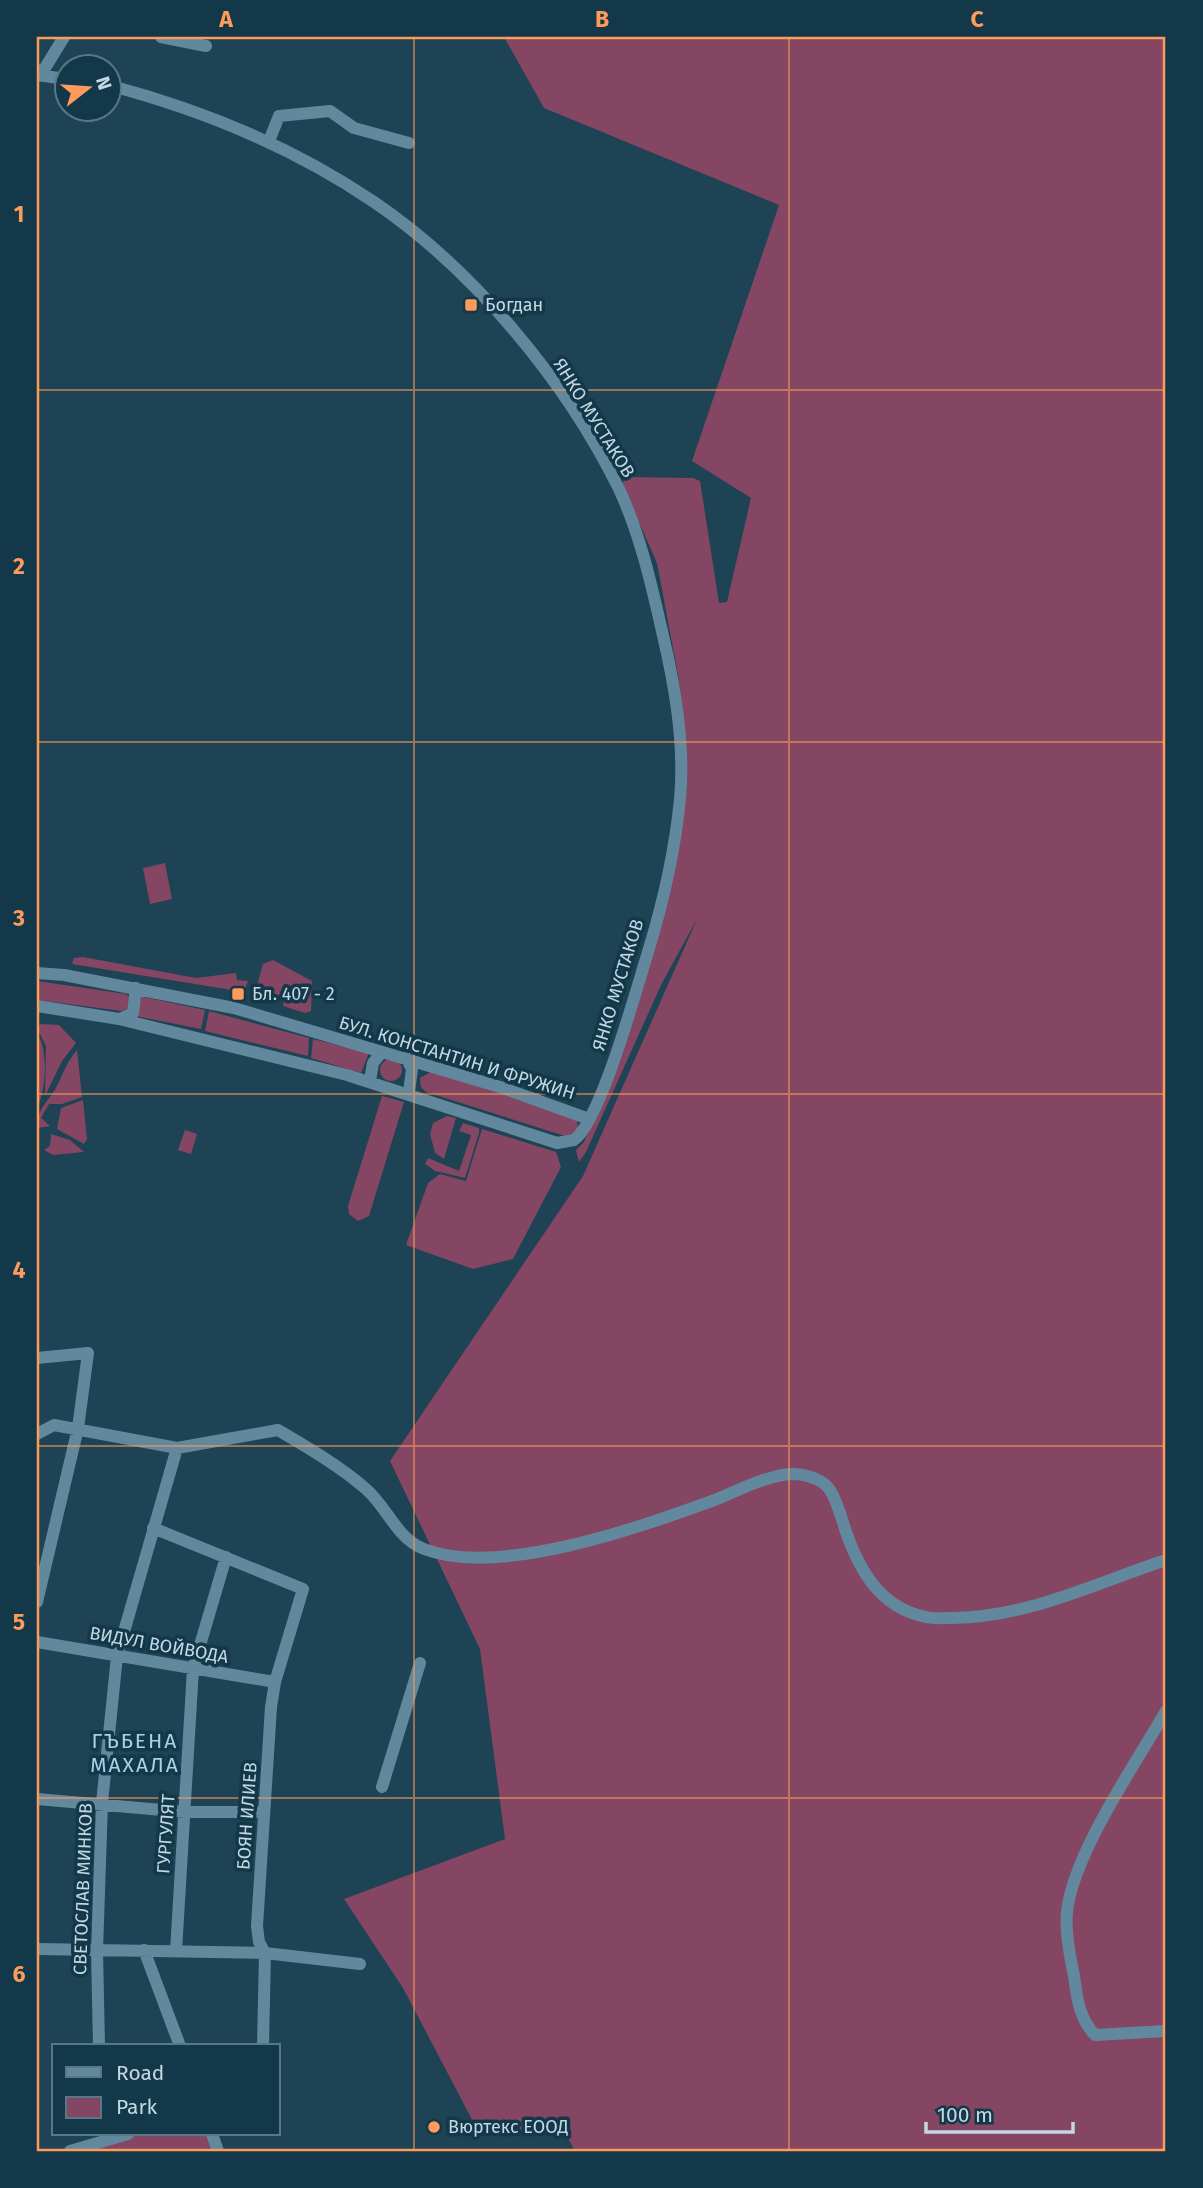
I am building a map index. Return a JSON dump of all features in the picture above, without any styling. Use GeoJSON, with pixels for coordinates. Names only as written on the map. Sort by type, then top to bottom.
{"type":"FeatureCollection","features":[{"type":"Feature","properties":{"kind":"street"},"geometry":{"type":"LineString","coordinates":[[37,74],[49,62],[64,37]]}},
{"type":"Feature","properties":{"kind":"street"},"geometry":{"type":"LineString","coordinates":[[161,37],[206,46]]}},
{"type":"Feature","properties":{"kind":"street","name":"ЯНКО МУСТАКОВ"},"geometry":{"type":"LineString","coordinates":[[122,89],[151,96],[269,141],[345,184],[419,236],[476,290],[523,343],[571,410],[619,490],[646,562],[674,680],[679,731],[680,798],[662,901],[649,948],[616,1055],[589,1119]]}},
{"type":"Feature","properties":{"kind":"street"},"geometry":{"type":"LineString","coordinates":[[269,141],[279,116],[330,111],[354,128],[409,143]]}},
{"type":"Feature","properties":{"kind":"street","name":"БУЛ. КОНСТАНТИН И ФРУЖИН"},"geometry":{"type":"LineString","coordinates":[[37,973],[136,988],[234,1008],[406,1058],[589,1119],[580,1136],[557,1143],[394,1088]]}},
{"type":"Feature","properties":{"kind":"street"},"geometry":{"type":"LineString","coordinates":[[119,1019],[133,1013],[136,988]]}},
{"type":"Feature","properties":{"kind":"street"},"geometry":{"type":"LineString","coordinates":[[37,1006],[119,1019],[394,1088],[401,1086],[412,1075]]}},
{"type":"Feature","properties":{"kind":"street"},"geometry":{"type":"LineString","coordinates":[[370,1081],[373,1063],[382,1052]]}},
{"type":"Feature","properties":{"kind":"street"},"geometry":{"type":"LineString","coordinates":[[406,1058],[412,1075],[409,1093]]}},
{"type":"Feature","properties":{"kind":"street"},"geometry":{"type":"LineString","coordinates":[[37,1358],[88,1353],[78,1428],[37,1602]]}},
{"type":"Feature","properties":{"kind":"street"},"geometry":{"type":"LineString","coordinates":[[37,1434],[54,1425],[177,1448],[278,1430],[367,1490],[405,1539],[426,1550],[462,1556],[505,1556],[563,1548],[625,1531],[765,1481],[791,1474],[811,1476],[829,1488],[855,1558],[873,1588],[896,1605],[927,1618],[970,1617],[1024,1610],[1166,1560]]}},
{"type":"Feature","properties":{"kind":"street","name":"СВЕТОСЛАВ МИНКОВ"},"geometry":{"type":"LineString","coordinates":[[99,2044],[97,1951],[103,1803],[117,1656],[177,1448]]}},
{"type":"Feature","properties":{"kind":"street"},"geometry":{"type":"LineString","coordinates":[[153,1528],[226,1557]]}},
{"type":"Feature","properties":{"kind":"street","name":"БОЯН ИЛИЕВ"},"geometry":{"type":"LineString","coordinates":[[226,1557],[303,1589],[275,1682],[257,1926],[259,1942],[265,1953],[263,2044]]}},
{"type":"Feature","properties":{"kind":"street","name":"ГУРГУЛЯТ"},"geometry":{"type":"LineString","coordinates":[[176,1951],[193,1669],[226,1557]]}},
{"type":"Feature","properties":{"kind":"street","name":"ВИДУЛ ВОЙВОДА"},"geometry":{"type":"LineString","coordinates":[[37,1642],[275,1682]]}},
{"type":"Feature","properties":{"kind":"street"},"geometry":{"type":"LineString","coordinates":[[382,1787],[420,1663]]}},
{"type":"Feature","properties":{"kind":"street"},"geometry":{"type":"LineString","coordinates":[[1166,1711],[1094,1837],[1066,1914],[1070,1957],[1080,2012],[1086,2026],[1095,2035],[1166,2031]]}},
{"type":"Feature","properties":{"kind":"street"},"geometry":{"type":"LineString","coordinates":[[37,1799],[185,1812],[264,1812]]}},
{"type":"Feature","properties":{"kind":"street"},"geometry":{"type":"LineString","coordinates":[[37,1949],[265,1953],[360,1964]]}},
{"type":"Feature","properties":{"kind":"street"},"geometry":{"type":"LineString","coordinates":[[144,1950],[179,2044]]}},
{"type":"Feature","properties":{"kind":"street"},"geometry":{"type":"LineString","coordinates":[[70,2151],[101,2138]]}},
{"type":"Feature","properties":{"kind":"green space"},"geometry":{"type":"Polygon","coordinates":[[[504,37],[1166,37],[1166,2151],[575,2151],[564,2131],[478,2131],[403,1988],[344,1899],[505,1839],[480,1649],[390,1461],[583,1176],[698,917],[661,985],[586,1152],[579,1162],[576,1150],[584,1142],[644,975],[666,895],[685,730],[678,675],[657,563],[622,484],[626,477],[693,478],[700,481],[719,603],[727,602],[751,498],[692,461],[779,205],[544,108],[504,37]]]}},
{"type":"Feature","properties":{"kind":"green space"},"geometry":{"type":"Polygon","coordinates":[[[165,863],[172,899],[150,904],[143,868],[165,863]]]}},
{"type":"Feature","properties":{"kind":"green space"},"geometry":{"type":"Polygon","coordinates":[[[83,957],[196,978],[236,973],[237,980],[248,981],[244,992],[72,964],[74,958],[83,957]]]}},
{"type":"Feature","properties":{"kind":"green space"},"geometry":{"type":"Polygon","coordinates":[[[273,960],[312,981],[311,1011],[305,1013],[283,1006],[285,998],[256,989],[263,964],[273,960]]]}},
{"type":"Feature","properties":{"kind":"green space"},"geometry":{"type":"Polygon","coordinates":[[[37,981],[126,994],[130,997],[131,1007],[122,1011],[37,1000],[37,981]]]}},
{"type":"Feature","properties":{"kind":"green space"},"geometry":{"type":"Polygon","coordinates":[[[139,996],[205,1010],[201,1029],[136,1016],[140,1004],[139,996]]]}},
{"type":"Feature","properties":{"kind":"green space"},"geometry":{"type":"Polygon","coordinates":[[[209,1011],[309,1038],[308,1056],[205,1031],[209,1011]]]}},
{"type":"Feature","properties":{"kind":"green space"},"geometry":{"type":"Polygon","coordinates":[[[40,1024],[59,1025],[76,1043],[62,1061],[45,1096],[46,1046],[38,1030],[40,1024]]]}},
{"type":"Feature","properties":{"kind":"green space"},"geometry":{"type":"Polygon","coordinates":[[[37,1034],[43,1050],[45,1071],[37,1108],[37,1034]]]}},
{"type":"Feature","properties":{"kind":"green space"},"geometry":{"type":"Polygon","coordinates":[[[313,1039],[369,1053],[361,1073],[311,1058],[313,1039]]]}},
{"type":"Feature","properties":{"kind":"green space"},"geometry":{"type":"Polygon","coordinates":[[[77,1050],[82,1097],[62,1104],[49,1104],[41,1118],[50,1126],[37,1128],[42,1109],[77,1050]]]}},
{"type":"Feature","properties":{"kind":"green space"},"geometry":{"type":"Polygon","coordinates":[[[391,1059],[401,1066],[402,1070],[395,1080],[391,1081],[381,1074],[380,1070],[387,1060],[391,1059]]]}},
{"type":"Feature","properties":{"kind":"green space"},"geometry":{"type":"Polygon","coordinates":[[[432,1071],[576,1118],[579,1129],[568,1137],[426,1092],[421,1087],[420,1078],[432,1071]]]}},
{"type":"Feature","properties":{"kind":"green space"},"geometry":{"type":"Polygon","coordinates":[[[382,1096],[404,1102],[369,1216],[358,1221],[349,1214],[348,1206],[382,1096]]]}},
{"type":"Feature","properties":{"kind":"green space"},"geometry":{"type":"Polygon","coordinates":[[[83,1100],[87,1139],[84,1144],[57,1129],[61,1108],[83,1100]]]}},
{"type":"Feature","properties":{"kind":"green space"},"geometry":{"type":"Polygon","coordinates":[[[447,1116],[456,1118],[444,1159],[435,1153],[430,1134],[433,1123],[447,1116]]]}},
{"type":"Feature","properties":{"kind":"green space"},"geometry":{"type":"Polygon","coordinates":[[[463,1123],[479,1128],[465,1178],[435,1171],[425,1164],[428,1158],[459,1171],[471,1135],[459,1131],[463,1123]]]}},
{"type":"Feature","properties":{"kind":"green space"},"geometry":{"type":"Polygon","coordinates":[[[482,1129],[556,1152],[561,1167],[513,1259],[473,1269],[406,1245],[428,1183],[440,1174],[466,1181],[482,1129]]]}},
{"type":"Feature","properties":{"kind":"green space"},"geometry":{"type":"Polygon","coordinates":[[[185,1130],[197,1134],[191,1154],[178,1150],[185,1130]]]}},
{"type":"Feature","properties":{"kind":"green space"},"geometry":{"type":"Polygon","coordinates":[[[51,1134],[70,1140],[84,1152],[53,1155],[44,1150],[50,1146],[51,1134]]]}},
{"type":"Feature","properties":{"kind":"green space"},"geometry":{"type":"Polygon","coordinates":[[[124,2136],[210,2136],[215,2151],[76,2151],[124,2136]]]}},
{"type":"Feature","properties":{"kind":"place","name":"Богдан"},"geometry":{"type":"Point","coordinates":[471,305]}},
{"type":"Feature","properties":{"kind":"place","name":"Бл. 407 - 2"},"geometry":{"type":"Point","coordinates":[238,994]}},
{"type":"Feature","properties":{"kind":"place","name":"Вюртекс ЕООД"},"geometry":{"type":"Point","coordinates":[434,2127]}},
{"type":"Feature","properties":{"kind":"district","name":"ГЪБЕНА МАХАЛА"},"geometry":{"type":"Point","coordinates":[135,1753]}}]}
